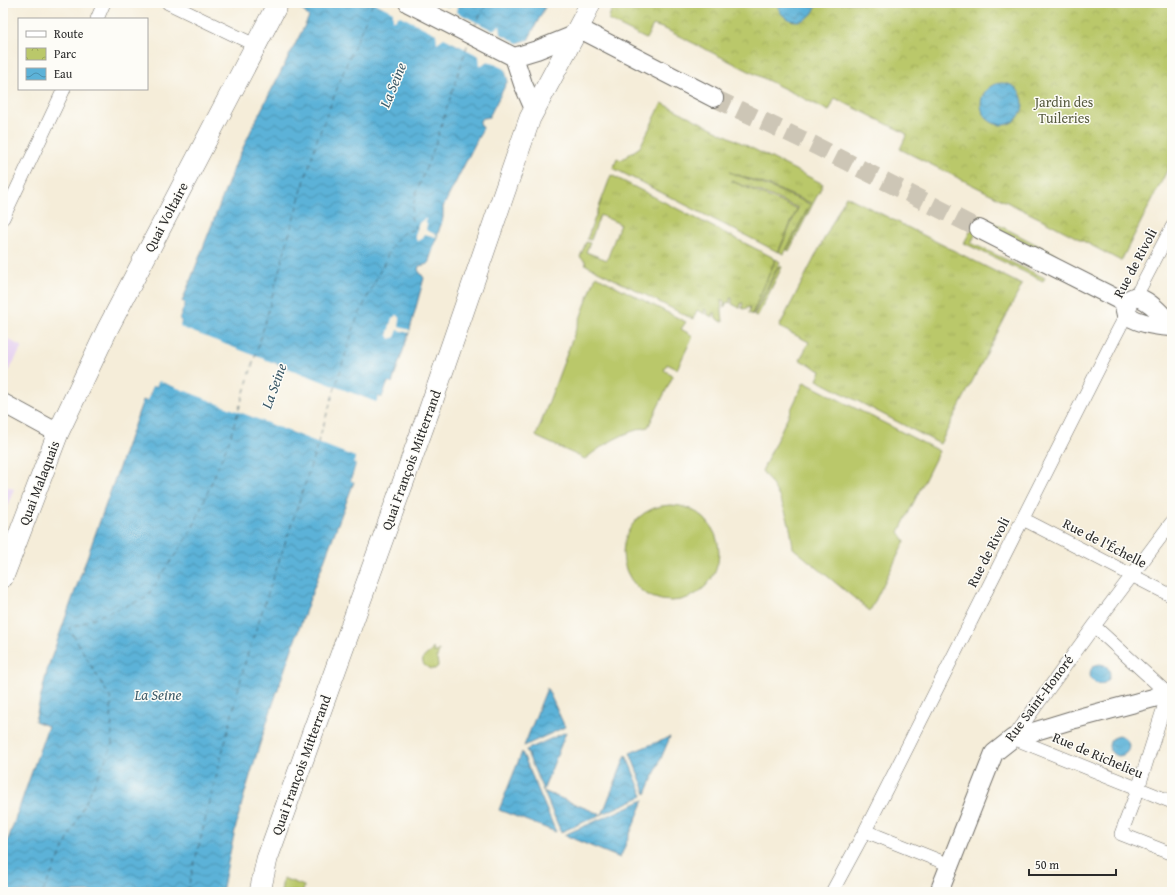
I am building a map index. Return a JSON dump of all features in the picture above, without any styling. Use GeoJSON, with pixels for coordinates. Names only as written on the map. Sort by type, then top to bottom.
{"type":"FeatureCollection","features":[{"type":"Feature","properties":{"kind":"main road","name":"Quai Voltaire"},"geometry":{"type":"LineString","coordinates":[[58,433],[108,328],[278,3]]}},
{"type":"Feature","properties":{"kind":"main road"},"geometry":{"type":"LineString","coordinates":[[408,3],[514,57],[534,109]]}},
{"type":"Feature","properties":{"kind":"main road","name":"Quai François Mitterrand"},"geometry":{"type":"LineString","coordinates":[[260,892],[267,859],[430,408],[534,109],[575,34],[590,3]]}},
{"type":"Feature","properties":{"kind":"main road"},"geometry":{"type":"LineString","coordinates":[[514,57],[584,31],[714,98]]}},
{"type":"Feature","properties":{"kind":"main road"},"geometry":{"type":"LineString","coordinates":[[980,229],[1128,304],[1136,321],[1154,326],[1172,327]]}},
{"type":"Feature","properties":{"kind":"main road"},"geometry":{"type":"LineString","coordinates":[[3,403],[58,433]]}},
{"type":"Feature","properties":{"kind":"main road","name":"Quai Malaquais"},"geometry":{"type":"LineString","coordinates":[[3,577],[58,433]]}},
{"type":"Feature","properties":{"kind":"main road"},"geometry":{"type":"LineString","coordinates":[[1013,738],[1074,719],[1170,693]]}},
{"type":"Feature","properties":{"kind":"main road","name":"Rue Saint-Honoré"},"geometry":{"type":"LineString","coordinates":[[939,892],[989,763],[994,753],[1013,738]]}},
{"type":"Feature","properties":{"kind":"street"},"geometry":{"type":"LineString","coordinates":[[97,18],[104,3]]}},
{"type":"Feature","properties":{"kind":"street"},"geometry":{"type":"LineString","coordinates":[[168,3],[256,46]]}},
{"type":"Feature","properties":{"kind":"street"},"geometry":{"type":"LineString","coordinates":[[3,218],[64,90]]}},
{"type":"Feature","properties":{"kind":"street","name":"Rue de Rivoli"},"geometry":{"type":"LineString","coordinates":[[832,892],[1023,519],[1128,304],[1172,227]]}},
{"type":"Feature","properties":{"kind":"street","name":"Rue de l'Échelle"},"geometry":{"type":"LineString","coordinates":[[1023,519],[1172,596]]}},
{"type":"Feature","properties":{"kind":"street","name":"Rue Saint-Honoré"},"geometry":{"type":"LineString","coordinates":[[1013,738],[1172,522]]}},
{"type":"Feature","properties":{"kind":"street"},"geometry":{"type":"LineString","coordinates":[[1094,626],[1170,693],[1138,789],[1121,834],[1172,854]]}},
{"type":"Feature","properties":{"kind":"street","name":"Rue de Richelieu"},"geometry":{"type":"LineString","coordinates":[[1013,738],[1087,766],[1138,789],[1172,802]]}},
{"type":"Feature","properties":{"kind":"street"},"geometry":{"type":"LineString","coordinates":[[865,830],[950,865]]}},
{"type":"Feature","properties":{"kind":"shaded area"},"geometry":{"type":"Polygon","coordinates":[[[3,336],[22,347],[3,381],[3,336]]]}},
{"type":"Feature","properties":{"kind":"shaded area"},"geometry":{"type":"Polygon","coordinates":[[[3,485],[14,489],[3,517],[3,485]]]}},
{"type":"Feature","properties":{"kind":"green space","name":"Jardin des Tuileries"},"geometry":{"type":"Polygon","coordinates":[[[615,3],[1172,3],[1172,161],[1121,261],[1043,220],[900,149],[907,134],[835,98],[829,111],[665,29],[653,25],[646,39],[608,20],[615,3]]]}},
{"type":"Feature","properties":{"kind":"green space"},"geometry":{"type":"Polygon","coordinates":[[[662,103],[823,184],[789,251],[787,250],[811,203],[765,184],[729,172],[810,204],[784,254],[779,252],[798,208],[764,193],[731,181],[797,209],[778,252],[613,168],[617,158],[621,160],[640,147],[662,103]]]}},
{"type":"Feature","properties":{"kind":"green space"},"geometry":{"type":"Polygon","coordinates":[[[611,175],[774,258],[775,260],[752,314],[776,259],[780,262],[753,315],[749,313],[750,307],[744,309],[742,308],[743,303],[741,303],[740,308],[732,304],[732,298],[730,298],[730,303],[727,302],[724,308],[724,301],[721,300],[723,322],[716,319],[715,313],[712,313],[713,317],[708,315],[704,309],[705,314],[697,310],[693,319],[586,265],[585,261],[580,257],[586,242],[590,243],[586,252],[607,260],[620,224],[600,215],[591,240],[587,239],[611,175]]]}},
{"type":"Feature","properties":{"kind":"green space"},"geometry":{"type":"Polygon","coordinates":[[[846,196],[1022,285],[940,444],[817,380],[821,371],[800,360],[809,342],[779,327],[846,196]]]}},
{"type":"Feature","properties":{"kind":"green space"},"geometry":{"type":"Polygon","coordinates":[[[979,215],[1057,255],[1054,259],[982,221],[971,243],[1045,278],[1043,281],[964,243],[979,215]]]}},
{"type":"Feature","properties":{"kind":"green space"},"geometry":{"type":"Polygon","coordinates":[[[779,266],[782,267],[757,317],[754,316],[779,266]]]}},
{"type":"Feature","properties":{"kind":"green space"},"geometry":{"type":"Polygon","coordinates":[[[596,276],[686,322],[681,329],[693,336],[677,369],[667,364],[664,370],[673,376],[648,427],[615,439],[585,459],[536,436],[596,276]]]}},
{"type":"Feature","properties":{"kind":"green space"},"geometry":{"type":"Polygon","coordinates":[[[804,382],[939,451],[899,532],[905,541],[870,611],[793,548],[790,527],[784,507],[769,480],[762,471],[804,382]]]}},
{"type":"Feature","properties":{"kind":"green space"},"geometry":{"type":"Polygon","coordinates":[[[671,505],[689,509],[698,513],[705,519],[711,526],[715,535],[719,553],[715,571],[711,580],[705,587],[698,593],[689,597],[671,601],[653,597],[644,593],[637,587],[631,580],[627,571],[623,553],[627,535],[631,526],[637,519],[644,513],[653,509],[671,505]]]}},
{"type":"Feature","properties":{"kind":"green space"},"geometry":{"type":"Polygon","coordinates":[[[433,648],[434,653],[439,650],[437,657],[438,666],[435,669],[424,665],[423,662],[424,658],[433,648]]]}},
{"type":"Feature","properties":{"kind":"green space"},"geometry":{"type":"Polygon","coordinates":[[[283,878],[304,886],[303,892],[281,892],[283,878]]]}},
{"type":"Feature","properties":{"kind":"water","name":"La Seine"},"geometry":{"type":"Polygon","coordinates":[[[303,3],[547,3],[528,40],[518,43],[505,69],[508,80],[489,117],[480,120],[483,128],[443,207],[443,218],[428,264],[419,266],[418,270],[424,278],[409,333],[392,383],[388,382],[382,398],[379,397],[355,457],[356,464],[351,480],[354,482],[270,711],[246,789],[222,892],[3,892],[3,854],[48,726],[35,721],[48,667],[143,400],[147,401],[153,385],[156,386],[181,321],[179,319],[185,303],[182,302],[235,165],[256,120],[309,17],[300,8],[303,3]]]}},
{"type":"Feature","properties":{"kind":"water"},"geometry":{"type":"Polygon","coordinates":[[[777,3],[817,3],[814,11],[809,16],[803,20],[797,21],[790,20],[784,16],[777,3]]]}},
{"type":"Feature","properties":{"kind":"water"},"geometry":{"type":"Polygon","coordinates":[[[1002,83],[1017,89],[1023,104],[1017,119],[1002,125],[987,119],[981,104],[987,89],[1002,83]]]}},
{"type":"Feature","properties":{"kind":"water"},"geometry":{"type":"Polygon","coordinates":[[[1100,664],[1107,667],[1110,674],[1107,681],[1100,684],[1093,681],[1090,674],[1093,667],[1100,664]]]}},
{"type":"Feature","properties":{"kind":"water"},"geometry":{"type":"Polygon","coordinates":[[[547,688],[565,727],[524,746],[547,688]]]}},
{"type":"Feature","properties":{"kind":"water"},"geometry":{"type":"Polygon","coordinates":[[[566,732],[543,790],[526,750],[566,732]]]}},
{"type":"Feature","properties":{"kind":"water"},"geometry":{"type":"Polygon","coordinates":[[[1119,736],[1126,739],[1129,746],[1126,753],[1119,756],[1112,753],[1109,746],[1112,739],[1119,736]]]}},
{"type":"Feature","properties":{"kind":"water"},"geometry":{"type":"Polygon","coordinates":[[[670,737],[646,794],[630,753],[670,737]]]}},
{"type":"Feature","properties":{"kind":"water"},"geometry":{"type":"Polygon","coordinates":[[[522,752],[556,832],[499,810],[522,752]]]}},
{"type":"Feature","properties":{"kind":"water"},"geometry":{"type":"Polygon","coordinates":[[[626,755],[643,796],[602,814],[626,755]]]}},
{"type":"Feature","properties":{"kind":"water"},"geometry":{"type":"Polygon","coordinates":[[[544,791],[601,815],[561,832],[544,791]]]}},
{"type":"Feature","properties":{"kind":"water"},"geometry":{"type":"Polygon","coordinates":[[[644,800],[620,858],[564,835],[644,800]]]}},
{"type":"Feature","properties":{"kind":"pier"},"geometry":{"type":"Polygon","coordinates":[[[375,3],[440,3],[448,7],[457,4],[457,12],[492,30],[500,26],[501,34],[518,43],[531,39],[529,42],[520,45],[507,70],[510,80],[509,83],[505,69],[488,61],[480,66],[479,56],[444,38],[437,43],[436,34],[400,16],[393,21],[393,12],[375,3]]]}},
{"type":"Feature","properties":{"kind":"pier"},"geometry":{"type":"Polygon","coordinates":[[[426,219],[425,222],[427,224],[426,230],[437,235],[436,237],[425,234],[422,239],[417,242],[415,235],[419,223],[426,219]]]}},
{"type":"Feature","properties":{"kind":"pier"},"geometry":{"type":"Polygon","coordinates":[[[180,301],[185,303],[179,319],[181,321],[180,327],[376,402],[379,397],[382,398],[389,382],[394,384],[390,384],[384,399],[380,399],[378,403],[357,458],[358,464],[353,479],[356,482],[351,481],[356,464],[354,463],[355,457],[188,392],[159,381],[156,386],[153,386],[147,401],[142,399],[145,399],[152,384],[155,384],[157,380],[179,322],[177,319],[182,304],[180,301]]]}},
{"type":"Feature","properties":{"kind":"pier"},"geometry":{"type":"Polygon","coordinates":[[[397,315],[400,320],[399,327],[410,330],[409,333],[398,330],[395,337],[390,339],[388,332],[392,318],[397,315]]]}},
{"type":"Feature","properties":{"kind":"ferry route"},"geometry":{"type":"LineString","coordinates":[[43,892],[112,746],[111,699],[69,628],[146,598],[192,530],[230,438],[261,337],[317,140],[347,63],[373,3]]}},
{"type":"Feature","properties":{"kind":"ferry route"},"geometry":{"type":"LineString","coordinates":[[474,27],[487,3]]}},
{"type":"Feature","properties":{"kind":"ferry route"},"geometry":{"type":"LineString","coordinates":[[187,892],[246,659],[304,487],[356,321],[393,244],[404,232],[417,229],[411,218],[416,193],[434,148],[468,43]]}},
{"type":"Feature","properties":{"kind":"tunnel"},"geometry":{"type":"LineString","coordinates":[[714,98],[814,145],[979,229]]}}]}
